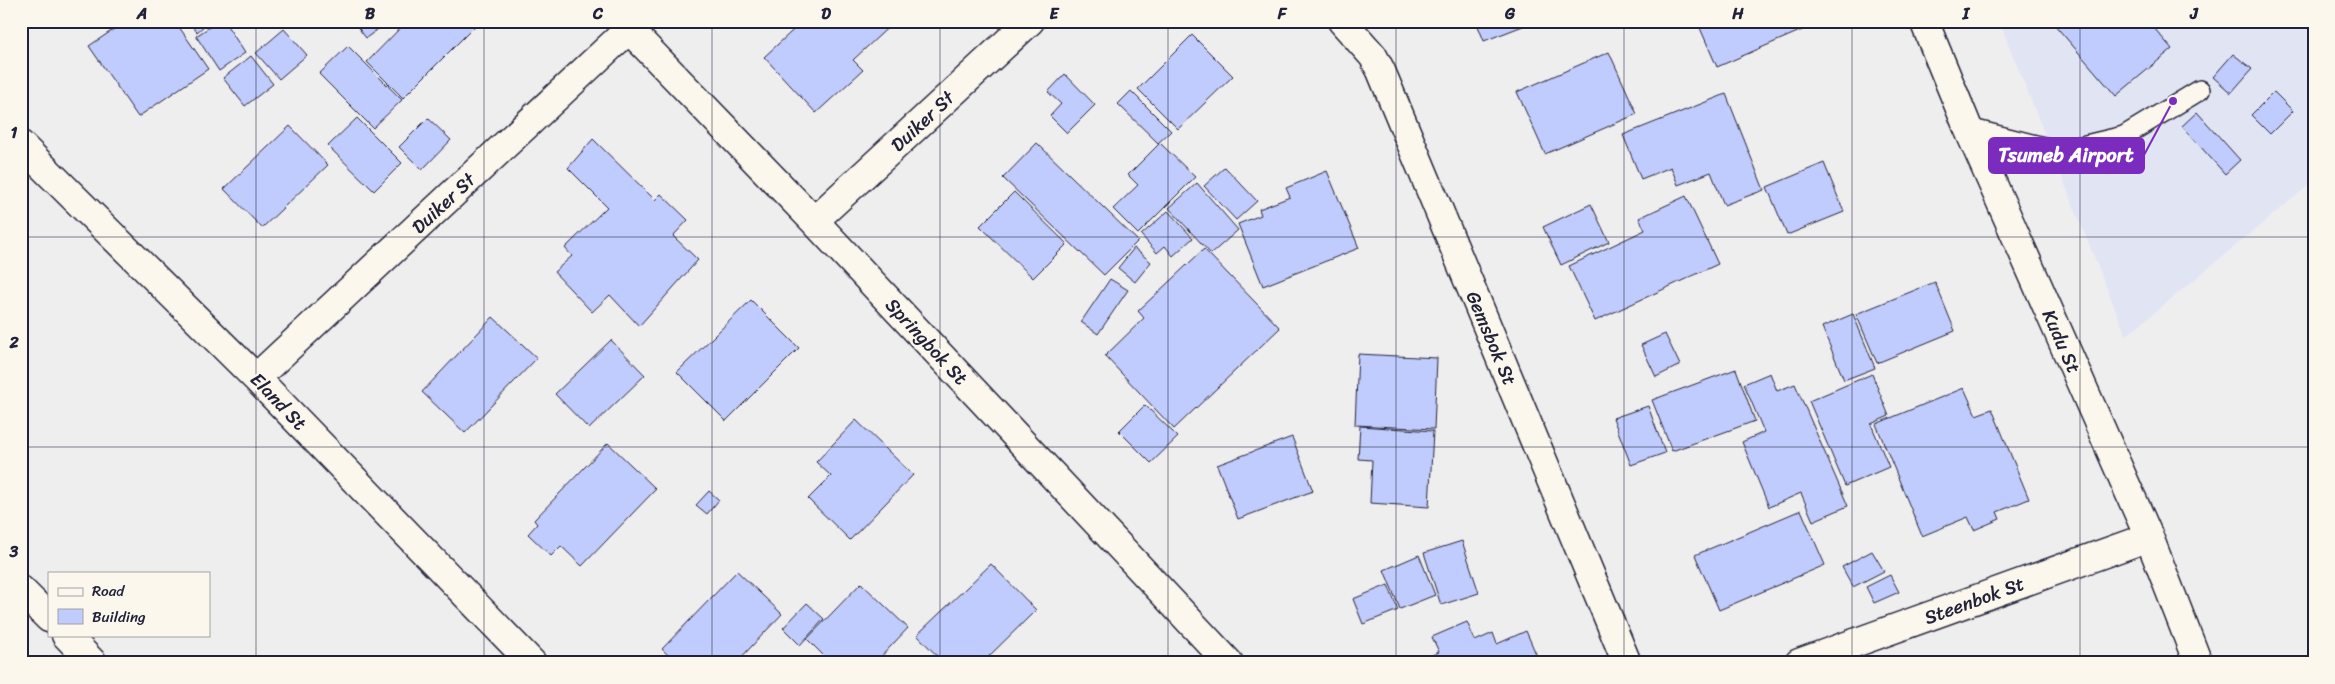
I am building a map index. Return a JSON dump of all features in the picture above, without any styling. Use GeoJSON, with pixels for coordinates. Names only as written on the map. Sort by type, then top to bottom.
{"type":"FeatureCollection","features":[{"type":"Feature","properties":{"kind":"street","name":"Duiker St"},"geometry":{"type":"LineString","coordinates":[[814,221],[1030,21]]}},
{"type":"Feature","properties":{"kind":"street","name":"Gemsbok St"},"geometry":{"type":"LineString","coordinates":[[1342,21],[1373,56],[1381,71],[1628,663]]}},
{"type":"Feature","properties":{"kind":"street","name":"Kudu St"},"geometry":{"type":"LineString","coordinates":[[1924,21],[1968,128],[2149,537],[2198,663]]}},
{"type":"Feature","properties":{"kind":"street","name":"Duiker St"},"geometry":{"type":"LineString","coordinates":[[256,378],[625,25]]}},
{"type":"Feature","properties":{"kind":"street","name":"Springbok St"},"geometry":{"type":"LineString","coordinates":[[625,25],[814,221],[1230,663]]}},
{"type":"Feature","properties":{"kind":"street","name":"Eland St"},"geometry":{"type":"LineString","coordinates":[[21,145],[256,378],[532,663]]}},
{"type":"Feature","properties":{"kind":"street","name":"Steenbok St"},"geometry":{"type":"LineString","coordinates":[[1799,663],[2149,537]]}},
{"type":"Feature","properties":{"kind":"street"},"geometry":{"type":"LineString","coordinates":[[21,590],[48,617]]}},
{"type":"Feature","properties":{"kind":"street"},"geometry":{"type":"LineString","coordinates":[[67,636],[92,663]]}},
{"type":"Feature","properties":{"kind":"lane"},"geometry":{"type":"LineString","coordinates":[[1968,128],[2060,151],[2124,136],[2200,90]]}},
{"type":"Feature","properties":{"kind":"shaded area"},"geometry":{"type":"Polygon","coordinates":[[[1999,21],[2314,21],[2314,181],[2126,336],[1999,21]]]}},
{"type":"Feature","properties":{"kind":"building"},"geometry":{"type":"Polygon","coordinates":[[[126,21],[175,21],[208,69],[138,117],[89,46],[126,21]]]}},
{"type":"Feature","properties":{"kind":"building"},"geometry":{"type":"Polygon","coordinates":[[[188,21],[210,21],[197,32],[188,21]]]}},
{"type":"Feature","properties":{"kind":"building"},"geometry":{"type":"Polygon","coordinates":[[[219,21],[224,21],[245,53],[219,71],[196,36],[219,21]]]}},
{"type":"Feature","properties":{"kind":"building"},"geometry":{"type":"Polygon","coordinates":[[[353,21],[389,21],[366,38],[353,21]]]}},
{"type":"Feature","properties":{"kind":"building"},"geometry":{"type":"Polygon","coordinates":[[[407,21],[480,21],[403,98],[367,62],[407,21]]]}},
{"type":"Feature","properties":{"kind":"building"},"geometry":{"type":"Polygon","coordinates":[[[803,21],[895,21],[853,60],[863,70],[816,113],[764,57],[803,21]]]}},
{"type":"Feature","properties":{"kind":"building"},"geometry":{"type":"Polygon","coordinates":[[[1476,21],[1536,21],[1484,41],[1476,21]]]}},
{"type":"Feature","properties":{"kind":"building"},"geometry":{"type":"Polygon","coordinates":[[[1697,21],[1815,21],[1816,24],[1717,67],[1697,21]]]}},
{"type":"Feature","properties":{"kind":"building"},"geometry":{"type":"Polygon","coordinates":[[[2057,21],[2115,21],[2119,27],[2125,21],[2148,21],[2172,49],[2116,96],[2054,24],[2057,21]]]}},
{"type":"Feature","properties":{"kind":"building"},"geometry":{"type":"Polygon","coordinates":[[[284,29],[307,55],[279,79],[256,53],[284,29]]]}},
{"type":"Feature","properties":{"kind":"building"},"geometry":{"type":"Polygon","coordinates":[[[1192,35],[1233,76],[1178,129],[1138,89],[1192,35]]]}},
{"type":"Feature","properties":{"kind":"building"},"geometry":{"type":"Polygon","coordinates":[[[348,46],[402,100],[373,128],[319,74],[348,46]]]}},
{"type":"Feature","properties":{"kind":"building"},"geometry":{"type":"Polygon","coordinates":[[[1609,52],[1637,114],[1545,154],[1517,92],[1609,52]]]}},
{"type":"Feature","properties":{"kind":"building"},"geometry":{"type":"Polygon","coordinates":[[[2233,54],[2252,69],[2231,93],[2213,77],[2233,54]]]}},
{"type":"Feature","properties":{"kind":"building"},"geometry":{"type":"Polygon","coordinates":[[[251,56],[273,84],[245,106],[223,78],[251,56]]]}},
{"type":"Feature","properties":{"kind":"building"},"geometry":{"type":"Polygon","coordinates":[[[1065,74],[1095,105],[1067,133],[1050,116],[1061,104],[1048,92],[1065,74]]]}},
{"type":"Feature","properties":{"kind":"building"},"geometry":{"type":"Polygon","coordinates":[[[1131,91],[1171,131],[1158,143],[1118,104],[1131,91]]]}},
{"type":"Feature","properties":{"kind":"building"},"geometry":{"type":"Polygon","coordinates":[[[2274,92],[2293,111],[2270,134],[2251,115],[2274,92]]]}},
{"type":"Feature","properties":{"kind":"building"},"geometry":{"type":"Polygon","coordinates":[[[1726,94],[1764,190],[1724,205],[1711,172],[1678,185],[1671,167],[1641,179],[1623,135],[1726,94]]]}},
{"type":"Feature","properties":{"kind":"building"},"geometry":{"type":"Polygon","coordinates":[[[2197,112],[2240,160],[2225,174],[2182,126],[2197,112]]]}},
{"type":"Feature","properties":{"kind":"building"},"geometry":{"type":"Polygon","coordinates":[[[357,118],[402,163],[374,191],[328,146],[357,118]]]}},
{"type":"Feature","properties":{"kind":"building"},"geometry":{"type":"Polygon","coordinates":[[[428,118],[451,140],[422,170],[399,147],[428,118]]]}},
{"type":"Feature","properties":{"kind":"building"},"geometry":{"type":"Polygon","coordinates":[[[290,126],[328,165],[262,228],[224,189],[290,126]]]}},
{"type":"Feature","properties":{"kind":"building"},"geometry":{"type":"Polygon","coordinates":[[[593,139],[655,200],[661,194],[688,220],[673,236],[698,260],[639,326],[610,295],[592,312],[554,272],[572,256],[565,248],[607,207],[568,168],[593,139]]]}},
{"type":"Feature","properties":{"kind":"building"},"geometry":{"type":"Polygon","coordinates":[[[1037,143],[1138,241],[1104,275],[1003,178],[1037,143]]]}},
{"type":"Feature","properties":{"kind":"building"},"geometry":{"type":"Polygon","coordinates":[[[1160,143],[1195,177],[1138,234],[1113,209],[1138,185],[1128,175],[1160,143]]]}},
{"type":"Feature","properties":{"kind":"building"},"geometry":{"type":"Polygon","coordinates":[[[1824,163],[1844,212],[1787,235],[1767,187],[1824,163]]]}},
{"type":"Feature","properties":{"kind":"building"},"geometry":{"type":"Polygon","coordinates":[[[1225,167],[1257,201],[1236,220],[1204,186],[1225,167]]]}},
{"type":"Feature","properties":{"kind":"building"},"geometry":{"type":"Polygon","coordinates":[[[1327,171],[1359,248],[1263,286],[1238,224],[1261,215],[1259,209],[1290,197],[1286,188],[1327,171]]]}},
{"type":"Feature","properties":{"kind":"building"},"geometry":{"type":"Polygon","coordinates":[[[1197,183],[1238,230],[1211,254],[1169,208],[1197,183]]]}},
{"type":"Feature","properties":{"kind":"building"},"geometry":{"type":"Polygon","coordinates":[[[1014,192],[1067,244],[1033,278],[980,226],[1014,192]]]}},
{"type":"Feature","properties":{"kind":"building"},"geometry":{"type":"Polygon","coordinates":[[[1686,196],[1718,264],[1595,321],[1569,266],[1645,230],[1639,218],[1686,196]]]}},
{"type":"Feature","properties":{"kind":"building"},"geometry":{"type":"Polygon","coordinates":[[[1591,204],[1609,242],[1561,265],[1543,227],[1591,204]]]}},
{"type":"Feature","properties":{"kind":"building"},"geometry":{"type":"Polygon","coordinates":[[[1168,211],[1193,238],[1173,256],[1165,246],[1157,253],[1141,235],[1168,211]]]}},
{"type":"Feature","properties":{"kind":"building"},"geometry":{"type":"Polygon","coordinates":[[[1134,248],[1151,262],[1135,282],[1118,268],[1134,248]]]}},
{"type":"Feature","properties":{"kind":"building"},"geometry":{"type":"Polygon","coordinates":[[[1204,249],[1280,328],[1174,429],[1105,356],[1144,318],[1138,311],[1204,249]]]}},
{"type":"Feature","properties":{"kind":"building"},"geometry":{"type":"Polygon","coordinates":[[[1110,279],[1128,290],[1098,334],[1081,322],[1110,279]]]}},
{"type":"Feature","properties":{"kind":"building"},"geometry":{"type":"Polygon","coordinates":[[[1935,282],[1955,331],[1877,363],[1856,314],[1935,282]]]}},
{"type":"Feature","properties":{"kind":"building"},"geometry":{"type":"Polygon","coordinates":[[[751,300],[799,348],[726,421],[677,372],[751,300]]]}},
{"type":"Feature","properties":{"kind":"building"},"geometry":{"type":"Polygon","coordinates":[[[1853,314],[1875,368],[1844,380],[1822,327],[1853,314]]]}},
{"type":"Feature","properties":{"kind":"building"},"geometry":{"type":"Polygon","coordinates":[[[493,317],[537,358],[465,433],[422,392],[493,317]]]}},
{"type":"Feature","properties":{"kind":"building"},"geometry":{"type":"Polygon","coordinates":[[[1665,334],[1680,365],[1656,377],[1641,345],[1665,334]]]}},
{"type":"Feature","properties":{"kind":"building"},"geometry":{"type":"Polygon","coordinates":[[[611,340],[645,375],[589,429],[555,394],[611,340]]]}},
{"type":"Feature","properties":{"kind":"building"},"geometry":{"type":"Polygon","coordinates":[[[1358,354],[1437,358],[1434,429],[1355,425],[1358,354]]]}},
{"type":"Feature","properties":{"kind":"building"},"geometry":{"type":"Polygon","coordinates":[[[1736,369],[1755,421],[1672,451],[1652,400],[1736,369]]]}},
{"type":"Feature","properties":{"kind":"building"},"geometry":{"type":"Polygon","coordinates":[[[1770,373],[1777,391],[1795,384],[1848,506],[1813,521],[1801,493],[1769,507],[1742,442],[1764,432],[1744,384],[1770,373]]]}},
{"type":"Feature","properties":{"kind":"building"},"geometry":{"type":"Polygon","coordinates":[[[1872,374],[1889,416],[1871,424],[1889,467],[1845,486],[1809,401],[1872,374]]]}},
{"type":"Feature","properties":{"kind":"building"},"geometry":{"type":"Polygon","coordinates":[[[1964,388],[1976,415],[1992,409],[2029,499],[1997,512],[2000,519],[1974,530],[1968,517],[1922,536],[1876,424],[1964,388]]]}},
{"type":"Feature","properties":{"kind":"building"},"geometry":{"type":"Polygon","coordinates":[[[1145,405],[1178,437],[1151,463],[1119,431],[1145,405]]]}},
{"type":"Feature","properties":{"kind":"building"},"geometry":{"type":"Polygon","coordinates":[[[1648,406],[1665,453],[1631,465],[1613,418],[1648,406]]]}},
{"type":"Feature","properties":{"kind":"building"},"geometry":{"type":"Polygon","coordinates":[[[856,420],[913,475],[850,540],[808,499],[831,476],[816,462],[856,420]]]}},
{"type":"Feature","properties":{"kind":"building"},"geometry":{"type":"Polygon","coordinates":[[[1360,426],[1433,431],[1429,507],[1370,503],[1372,460],[1358,459],[1360,426]]]}},
{"type":"Feature","properties":{"kind":"building"},"geometry":{"type":"Polygon","coordinates":[[[1292,437],[1313,491],[1238,519],[1217,465],[1292,437]]]}},
{"type":"Feature","properties":{"kind":"building"},"geometry":{"type":"Polygon","coordinates":[[[608,443],[656,489],[582,566],[561,546],[551,556],[528,534],[537,524],[534,520],[608,443]]]}},
{"type":"Feature","properties":{"kind":"building"},"geometry":{"type":"Polygon","coordinates":[[[709,491],[719,500],[707,514],[696,505],[709,491]]]}},
{"type":"Feature","properties":{"kind":"building"},"geometry":{"type":"Polygon","coordinates":[[[1801,510],[1825,565],[1719,610],[1695,555],[1801,510]]]}},
{"type":"Feature","properties":{"kind":"building"},"geometry":{"type":"Polygon","coordinates":[[[1462,541],[1479,593],[1441,605],[1424,553],[1462,541]]]}},
{"type":"Feature","properties":{"kind":"building"},"geometry":{"type":"Polygon","coordinates":[[[1872,551],[1884,571],[1853,587],[1842,567],[1872,551]]]}},
{"type":"Feature","properties":{"kind":"building"},"geometry":{"type":"Polygon","coordinates":[[[1419,555],[1435,595],[1400,609],[1384,570],[1419,555]]]}},
{"type":"Feature","properties":{"kind":"building"},"geometry":{"type":"Polygon","coordinates":[[[991,564],[1036,610],[982,663],[944,663],[917,635],[991,564]]]}},
{"type":"Feature","properties":{"kind":"building"},"geometry":{"type":"Polygon","coordinates":[[[737,571],[782,614],[736,663],[676,663],[662,649],[737,571]]]}},
{"type":"Feature","properties":{"kind":"building"},"geometry":{"type":"Polygon","coordinates":[[[1890,575],[1899,592],[1874,603],[1866,587],[1890,575]]]}},
{"type":"Feature","properties":{"kind":"building"},"geometry":{"type":"Polygon","coordinates":[[[861,583],[908,628],[875,663],[831,663],[807,639],[861,583]]]}},
{"type":"Feature","properties":{"kind":"building"},"geometry":{"type":"Polygon","coordinates":[[[1388,585],[1398,610],[1363,624],[1353,599],[1388,585]]]}},
{"type":"Feature","properties":{"kind":"building"},"geometry":{"type":"Polygon","coordinates":[[[807,603],[824,619],[800,645],[783,628],[807,603]]]}},
{"type":"Feature","properties":{"kind":"building"},"geometry":{"type":"Polygon","coordinates":[[[1467,622],[1475,641],[1493,633],[1497,644],[1526,631],[1540,663],[1414,663],[1439,652],[1432,637],[1467,622]]]}},
{"type":"Feature","properties":{"kind":"place","name":"Tsumeb Airport"},"geometry":{"type":"Point","coordinates":[2173,101]}}]}
